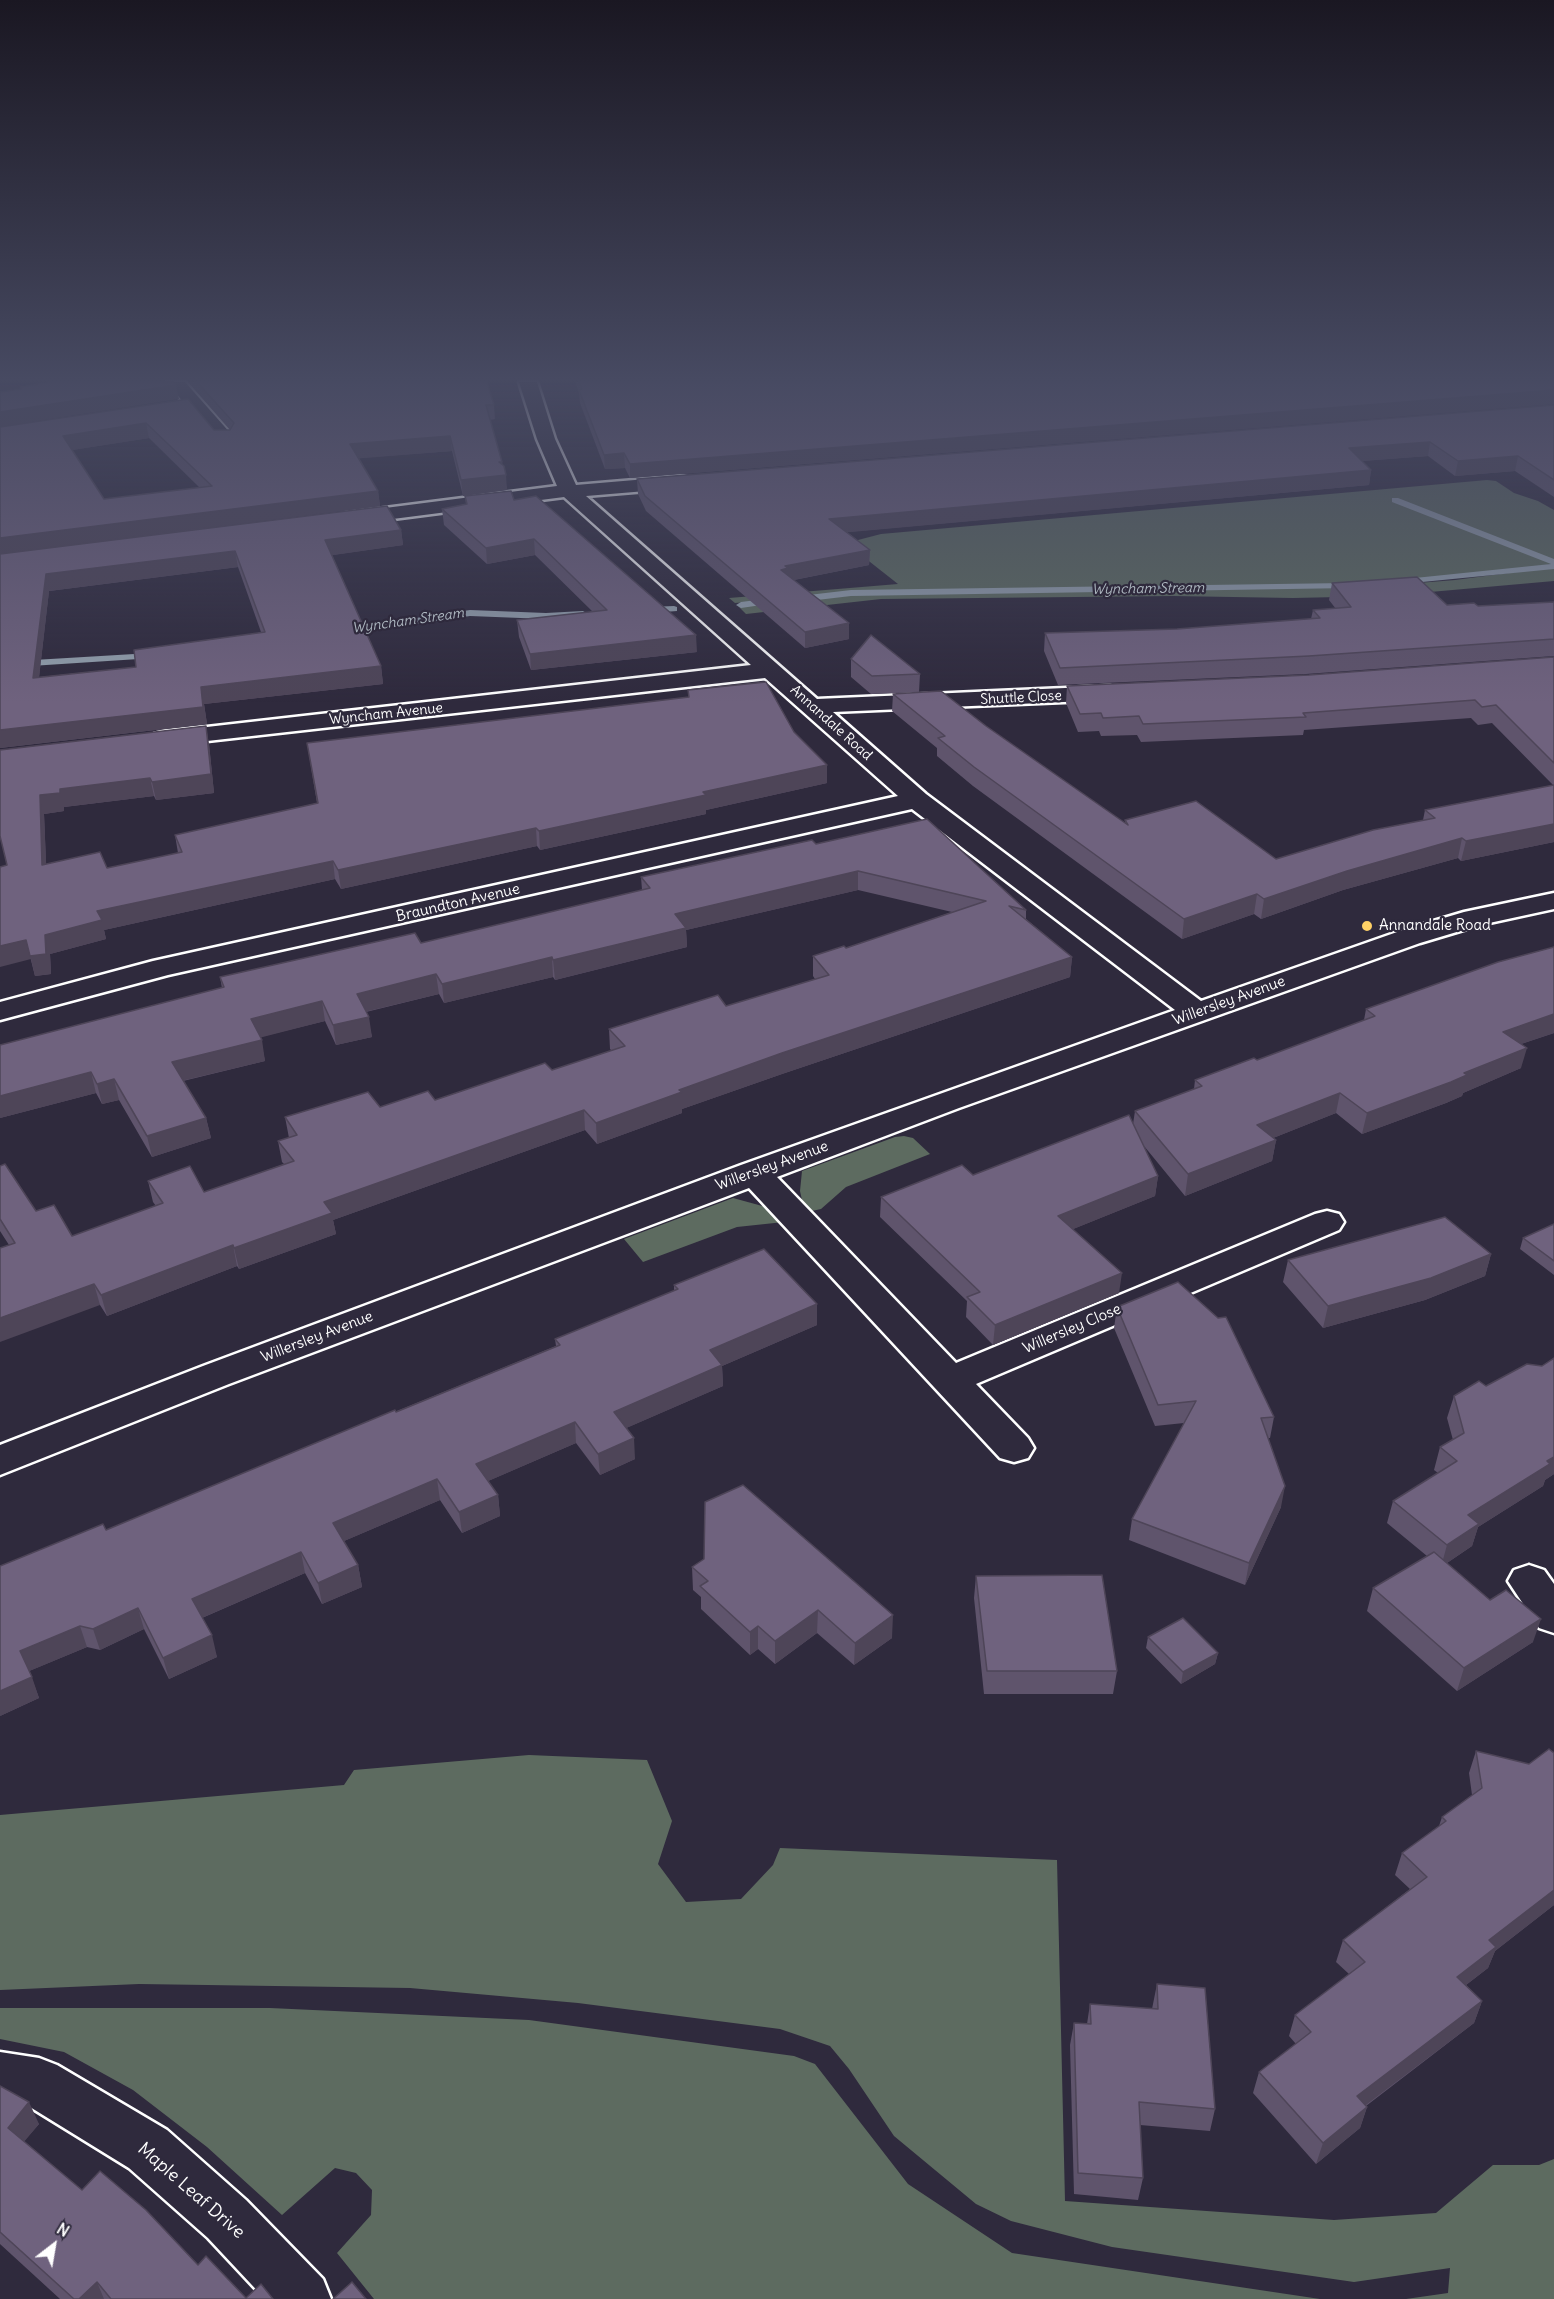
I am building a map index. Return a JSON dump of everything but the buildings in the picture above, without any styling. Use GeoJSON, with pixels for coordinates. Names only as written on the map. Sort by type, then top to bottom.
{"type":"FeatureCollection","features":[{"type":"Feature","properties":{"kind":"street"},"geometry":{"type":"LineString","coordinates":[[323,522],[591,489]]}},
{"type":"Feature","properties":{"kind":"street","name":"Annandale Road"},"geometry":{"type":"LineString","coordinates":[[569,491],[917,800],[1198,1012]]}},
{"type":"Feature","properties":{"kind":"street","name":"Wyncham Avenue"},"geometry":{"type":"LineString","coordinates":[[140,742],[771,670]]}},
{"type":"Feature","properties":{"kind":"street","name":"Shuttle Close"},"geometry":{"type":"LineString","coordinates":[[812,706],[1135,692]]}},
{"type":"Feature","properties":{"kind":"street","name":"Braundton Avenue"},"geometry":{"type":"LineString","coordinates":[[0,1011],[173,965],[917,800]]}},
{"type":"Feature","properties":{"kind":"street","name":"Willersley Avenue"},"geometry":{"type":"LineString","coordinates":[[0,1461],[216,1375],[753,1172],[1410,937],[1474,918],[1554,901]]}},
{"type":"Feature","properties":{"kind":"street"},"geometry":{"type":"LineString","coordinates":[[753,1172],[1014,1448]]}},
{"type":"Feature","properties":{"kind":"street","name":"Willersley Close"},"geometry":{"type":"LineString","coordinates":[[950,1380],[1327,1222]]}},
{"type":"Feature","properties":{"kind":"street"},"geometry":{"type":"LineString","coordinates":[[1529,1581],[1554,1616]]}},
{"type":"Feature","properties":{"kind":"street","name":"Maple Leaf Drive"},"geometry":{"type":"LineString","coordinates":[[0,2077],[39,2083],[148,2149],[227,2219],[303,2299]]}},
{"type":"Feature","properties":{"kind":"green space"},"geometry":{"type":"Polygon","coordinates":[[[1383,489],[1508,489],[1554,510],[1554,564],[1467,576],[1298,587],[882,591],[735,603],[729,598],[898,584],[851,547],[858,540],[881,534],[1383,489]]]}},
{"type":"Feature","properties":{"kind":"green space"},"geometry":{"type":"Polygon","coordinates":[[[1554,567],[1554,581],[1385,596],[881,599],[746,614],[738,606],[877,593],[1369,587],[1455,580],[1554,567]]]}},
{"type":"Feature","properties":{"kind":"green space"},"geometry":{"type":"Polygon","coordinates":[[[895,1137],[913,1138],[930,1154],[846,1187],[821,1209],[812,1211],[802,1200],[800,1191],[802,1171],[895,1137]]]}},
{"type":"Feature","properties":{"kind":"green space"},"geometry":{"type":"Polygon","coordinates":[[[733,1198],[766,1207],[784,1222],[737,1227],[643,1262],[624,1239],[733,1198]]]}},
{"type":"Feature","properties":{"kind":"green space"},"geometry":{"type":"Polygon","coordinates":[[[529,1755],[647,1760],[672,1821],[658,1864],[686,1902],[741,1899],[773,1865],[780,1848],[1057,1860],[1065,2201],[1334,2220],[1436,2213],[1493,2165],[1539,2165],[1554,2159],[1554,2299],[1406,2299],[1448,2293],[1450,2268],[1354,2282],[1112,2247],[1011,2221],[976,2204],[894,2136],[849,2069],[830,2046],[780,2029],[578,2003],[410,1988],[139,1984],[0,1990],[0,1815],[344,1785],[354,1770],[529,1755]]]}},
{"type":"Feature","properties":{"kind":"green space"},"geometry":{"type":"Polygon","coordinates":[[[0,2008],[270,2008],[529,2020],[794,2056],[815,2064],[908,2184],[1012,2253],[1320,2299],[374,2299],[337,2253],[371,2215],[372,2190],[356,2173],[335,2168],[282,2215],[207,2147],[133,2090],[64,2052],[0,2039],[0,2008]]]}},
{"type":"Feature","properties":{"kind":"waterway"},"geometry":{"type":"LineString","coordinates":[[1395,500],[1554,562]]}},
{"type":"Feature","properties":{"kind":"waterway","name":"Wyncham Stream"},"geometry":{"type":"LineString","coordinates":[[1405,582],[1554,566]]}},
{"type":"Feature","properties":{"kind":"waterway","name":"Wyncham Stream"},"geometry":{"type":"LineString","coordinates":[[800,599],[851,593],[1347,586]]}},
{"type":"Feature","properties":{"kind":"waterway","name":"Wyncham Stream"},"geometry":{"type":"LineString","coordinates":[[741,605],[772,601]]}},
{"type":"Feature","properties":{"kind":"waterway","name":"Wyncham Stream"},"geometry":{"type":"LineString","coordinates":[[650,610],[674,609]]}},
{"type":"Feature","properties":{"kind":"waterway","name":"Wyncham Stream"},"geometry":{"type":"LineString","coordinates":[[348,631],[470,613],[546,616],[583,614]]}},
{"type":"Feature","properties":{"kind":"waterway","name":"Wyncham Stream"},"geometry":{"type":"LineString","coordinates":[[0,665],[151,656]]}},
{"type":"Feature","properties":{"kind":"place","name":"Annandale Road"},"geometry":{"type":"Point","coordinates":[1367,926]}}]}
